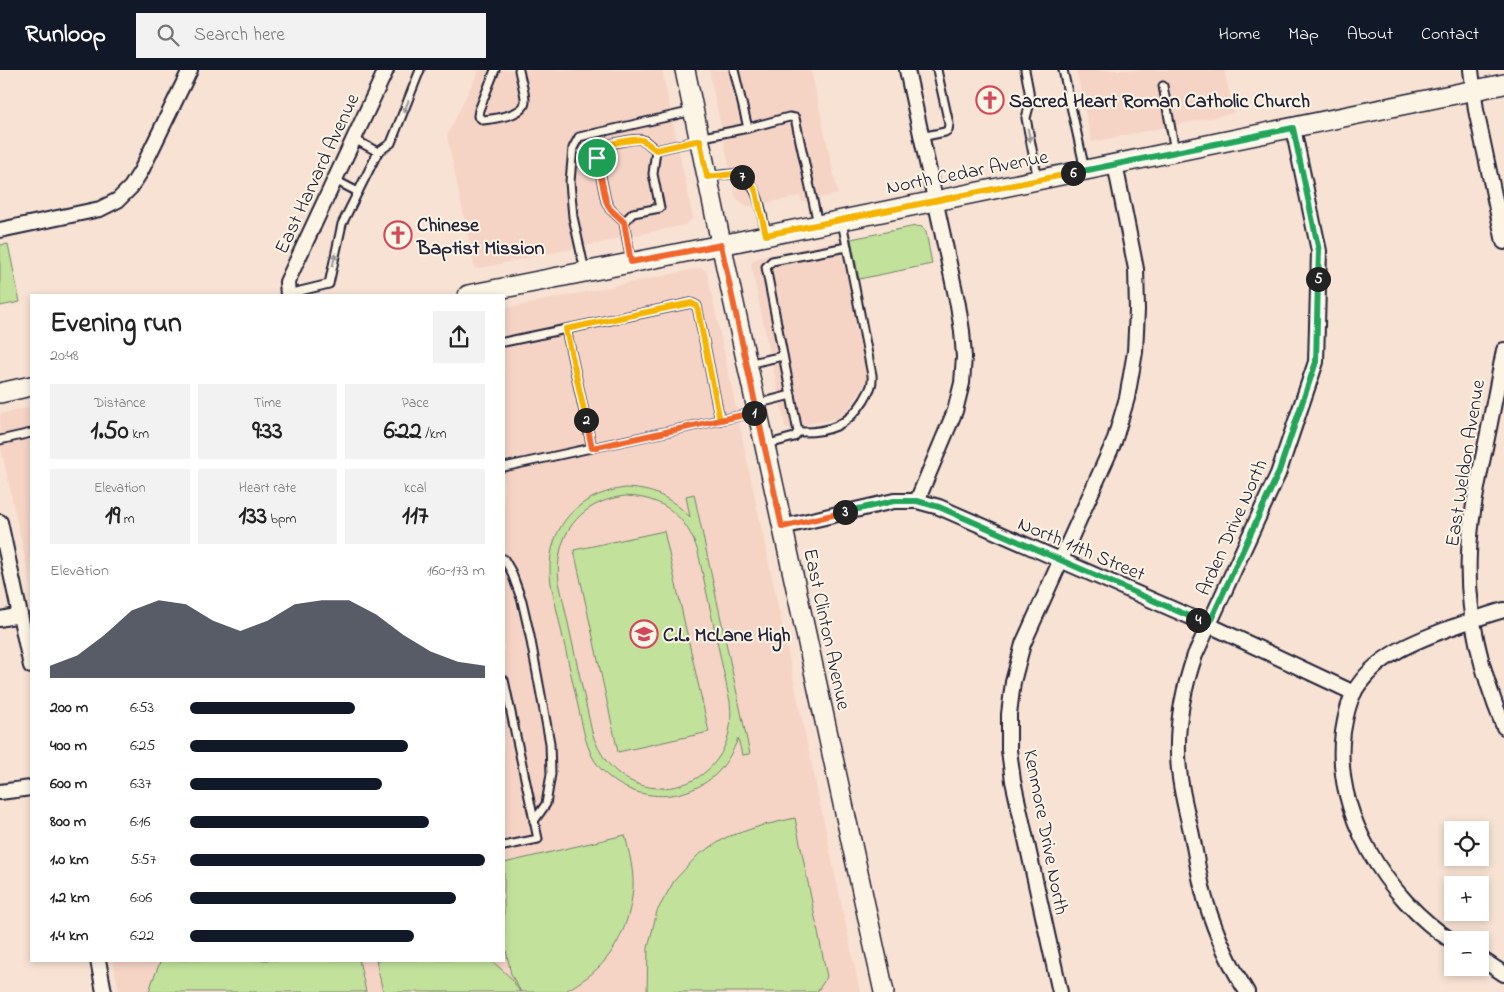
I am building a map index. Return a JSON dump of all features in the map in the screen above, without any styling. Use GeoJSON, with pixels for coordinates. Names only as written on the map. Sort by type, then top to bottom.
{"type":"FeatureCollection","features":[{"type":"Feature","properties":{"kind":"main road","name":"East Clinton Avenue"},"geometry":{"type":"LineString","coordinates":[[685,70],[756,408],[884,992]]}},
{"type":"Feature","properties":{"kind":"main road","name":"North Cedar Avenue"},"geometry":{"type":"LineString","coordinates":[[473,294],[1504,84]]}},
{"type":"Feature","properties":{"kind":"main road"},"geometry":{"type":"LineString","coordinates":[[0,393],[30,386]]}},
{"type":"Feature","properties":{"kind":"street"},"geometry":{"type":"LineString","coordinates":[[0,230],[100,209],[118,200],[131,187],[141,171],[190,70]]}},
{"type":"Feature","properties":{"kind":"street","name":"East Harvard Avenue"},"geometry":{"type":"LineString","coordinates":[[288,294],[287,282],[386,70]]}},
{"type":"Feature","properties":{"kind":"street"},"geometry":{"type":"LineString","coordinates":[[907,70],[962,331],[963,366],[962,383],[955,411],[917,501]]}},
{"type":"Feature","properties":{"kind":"street"},"geometry":{"type":"LineString","coordinates":[[1471,70],[1476,110],[1504,242]]}},
{"type":"Feature","properties":{"kind":"street","name":"Arden Drive North"},"geometry":{"type":"LineString","coordinates":[[1247,992],[1219,939],[1205,900],[1183,796],[1178,753],[1179,716],[1185,685],[1195,655],[1278,474],[1316,362],[1319,251],[1293,128]]}},
{"type":"Feature","properties":{"kind":"street","name":"Kenmore Drive North"},"geometry":{"type":"LineString","coordinates":[[1060,992],[1013,781],[1009,750],[1009,714],[1013,682],[1023,644],[1114,442],[1127,398],[1135,352],[1136,269],[1115,164]]}},
{"type":"Feature","properties":{"kind":"street","name":"East Weldon Avenue"},"geometry":{"type":"LineString","coordinates":[[1504,350],[1500,399],[1472,517],[1468,553],[1472,620],[1482,666],[1504,727]]}},
{"type":"Feature","properties":{"kind":"street","name":"North 11th Street"},"geometry":{"type":"LineString","coordinates":[[782,527],[894,501],[917,501],[939,507],[1209,624],[1354,693]]}},
{"type":"Feature","properties":{"kind":"street"},"geometry":{"type":"LineString","coordinates":[[0,522],[30,661]]}},
{"type":"Feature","properties":{"kind":"street"},"geometry":{"type":"LineString","coordinates":[[1444,934],[1417,913],[1391,885],[1370,853],[1354,816],[1345,783],[1341,748],[1345,719],[1354,693],[1367,676],[1376,666],[1399,649],[1472,620],[1504,610]]}},
{"type":"Feature","properties":{"kind":"street"},"geometry":{"type":"LineString","coordinates":[[0,619],[20,615]]}},
{"type":"Feature","properties":{"kind":"street"},"geometry":{"type":"LineString","coordinates":[[0,792],[30,788]]}},
{"type":"Feature","properties":{"kind":"street"},"geometry":{"type":"LineString","coordinates":[[98,962],[104,992]]}},
{"type":"Feature","properties":{"kind":"street"},"geometry":{"type":"LineString","coordinates":[[1489,964],[1504,974]]}},
{"type":"Feature","properties":{"kind":"lane"},"geometry":{"type":"LineString","coordinates":[[288,294],[329,284],[342,224],[378,152],[391,144],[420,70]]}},
{"type":"Feature","properties":{"kind":"lane"},"geometry":{"type":"LineString","coordinates":[[495,70],[479,110],[478,116],[482,120],[517,113],[522,109],[525,103],[519,70]]}},
{"type":"Feature","properties":{"kind":"lane"},"geometry":{"type":"LineString","coordinates":[[734,70],[748,128]]}},
{"type":"Feature","properties":{"kind":"lane"},"geometry":{"type":"LineString","coordinates":[[921,137],[948,130],[949,124],[937,70]]}},
{"type":"Feature","properties":{"kind":"lane"},"geometry":{"type":"LineString","coordinates":[[1025,70],[1030,103],[1026,118],[1038,180]]}},
{"type":"Feature","properties":{"kind":"lane"},"geometry":{"type":"LineString","coordinates":[[1063,70],[1086,170]]}},
{"type":"Feature","properties":{"kind":"lane"},"geometry":{"type":"LineString","coordinates":[[1163,86],[1175,152]]}},
{"type":"Feature","properties":{"kind":"lane"},"geometry":{"type":"LineString","coordinates":[[585,272],[573,218],[570,182],[573,148],[579,137],[694,110]]}},
{"type":"Feature","properties":{"kind":"lane"},"geometry":{"type":"LineString","coordinates":[[631,262],[624,222],[610,209],[606,201],[597,158],[599,150],[603,146],[636,139],[642,140],[656,150],[790,117],[795,118],[818,224]]}},
{"type":"Feature","properties":{"kind":"lane"},"geometry":{"type":"LineString","coordinates":[[354,139],[378,152]]}},
{"type":"Feature","properties":{"kind":"lane"},"geometry":{"type":"LineString","coordinates":[[624,222],[633,213],[660,208],[653,174],[656,150]]}},
{"type":"Feature","properties":{"kind":"lane"},"geometry":{"type":"LineString","coordinates":[[707,177],[734,174],[753,186],[759,201],[766,235]]}},
{"type":"Feature","properties":{"kind":"lane"},"geometry":{"type":"LineString","coordinates":[[334,180],[358,192]]}},
{"type":"Feature","properties":{"kind":"lane"},"geometry":{"type":"LineString","coordinates":[[798,432],[812,433],[839,426],[849,419],[859,407],[873,385],[871,366],[842,220]]}},
{"type":"Feature","properties":{"kind":"lane"},"geometry":{"type":"LineString","coordinates":[[765,445],[794,437],[798,432],[766,267],[772,261],[847,247]]}},
{"type":"Feature","properties":{"kind":"lane"},"geometry":{"type":"LineString","coordinates":[[505,342],[691,303],[697,306],[720,420]]}},
{"type":"Feature","properties":{"kind":"lane"},"geometry":{"type":"LineString","coordinates":[[566,329],[592,448]]}},
{"type":"Feature","properties":{"kind":"lane"},"geometry":{"type":"LineString","coordinates":[[747,364],[783,356]]}},
{"type":"Feature","properties":{"kind":"lane"},"geometry":{"type":"LineString","coordinates":[[505,467],[720,420],[791,396]]}},
{"type":"Feature","properties":{"kind":"lane"},"geometry":{"type":"LineString","coordinates":[[0,440],[30,433]]}},
{"type":"Feature","properties":{"kind":"lane"},"geometry":{"type":"LineString","coordinates":[[505,560],[512,571],[522,601],[550,743],[551,774],[546,804],[534,821]]}},
{"type":"Feature","properties":{"kind":"lane"},"geometry":{"type":"LineString","coordinates":[[505,685],[538,839],[505,846]]}},
{"type":"Feature","properties":{"kind":"shaded area"},"geometry":{"type":"Polygon","coordinates":[[[479,70],[662,70],[693,218],[685,225],[475,269],[447,136],[479,70]]]}},
{"type":"Feature","properties":{"kind":"shaded area"},"geometry":{"type":"Polygon","coordinates":[[[709,70],[811,70],[838,194],[802,202],[800,196],[748,207],[736,198],[709,70]]]}},
{"type":"Feature","properties":{"kind":"shaded area"},"geometry":{"type":"Polygon","coordinates":[[[1076,70],[1224,70],[1234,113],[1092,142],[1076,70]]]}},
{"type":"Feature","properties":{"kind":"shaded area"},"geometry":{"type":"Polygon","coordinates":[[[839,241],[869,380],[843,417],[786,429],[751,265],[757,258],[839,241]]]}},
{"type":"Feature","properties":{"kind":"shaded area","name":"C.L. McLane High"},"geometry":{"type":"Polygon","coordinates":[[[701,268],[707,272],[860,992],[119,992],[113,962],[505,962],[505,309],[701,268]]]}},
{"type":"Feature","properties":{"kind":"shaded area"},"geometry":{"type":"Polygon","coordinates":[[[30,407],[30,581],[0,443],[0,414],[30,407]]]}},
{"type":"Feature","properties":{"kind":"green space"},"geometry":{"type":"Polygon","coordinates":[[[916,226],[922,227],[926,232],[932,264],[859,279],[851,239],[916,226]]]}},
{"type":"Feature","properties":{"kind":"green space"},"geometry":{"type":"Polygon","coordinates":[[[8,244],[20,302],[0,306],[0,245],[8,244]]]}},
{"type":"Feature","properties":{"kind":"green space"},"geometry":{"type":"Polygon","coordinates":[[[625,488],[653,492],[668,499],[690,517],[686,496],[694,494],[750,754],[742,755],[738,738],[728,759],[714,776],[699,786],[683,793],[649,795],[633,791],[617,783],[604,772],[593,758],[585,736],[551,584],[550,565],[552,548],[566,519],[577,508],[607,492],[625,488]],[[625,496],[608,500],[582,514],[572,524],[565,536],[561,550],[558,565],[559,582],[592,732],[606,761],[627,779],[651,787],[676,786],[699,777],[717,759],[729,734],[730,702],[698,552],[693,539],[687,528],[672,511],[651,500],[625,496]]]}},
{"type":"Feature","properties":{"kind":"green space"},"geometry":{"type":"Polygon","coordinates":[[[664,531],[709,732],[618,752],[574,550],[664,531]]]}},
{"type":"Feature","properties":{"kind":"green space"},"geometry":{"type":"Polygon","coordinates":[[[795,818],[827,977],[817,992],[647,992],[648,948],[657,911],[674,881],[698,855],[727,837],[760,826],[795,818]]]}},
{"type":"Feature","properties":{"kind":"green space"},"geometry":{"type":"Polygon","coordinates":[[[625,835],[632,868],[633,888],[624,929],[602,964],[592,974],[565,991],[521,992],[511,974],[505,946],[505,863],[625,835]]]}},
{"type":"Feature","properties":{"kind":"green space"},"geometry":{"type":"Polygon","coordinates":[[[160,962],[359,962],[366,992],[149,992],[160,962]]]}},
{"type":"Feature","properties":{"kind":"green space"},"geometry":{"type":"Polygon","coordinates":[[[376,962],[493,962],[511,978],[520,992],[383,992],[376,962]]]}},
{"type":"Feature","properties":{"kind":"place","name":"Sacred Heart Roman Catholic Church"},"geometry":{"type":"Point","coordinates":[990,100]}},
{"type":"Feature","properties":{"kind":"place","name":"Chinese Baptist Mission"},"geometry":{"type":"Point","coordinates":[398,235]}},
{"type":"Feature","properties":{"kind":"place","name":"C.L. McLane High"},"geometry":{"type":"Point","coordinates":[644,634]}},
{"type":"Feature","properties":{"kind":"route"},"geometry":{"type":"LineString","coordinates":[[597,158],[599,150],[603,146],[636,139],[642,140],[656,150],[700,140],[707,177],[734,174],[753,186],[759,201],[766,235],[1293,128],[1319,251],[1316,362],[1278,474],[1209,624],[939,507],[917,501],[894,501],[782,527],[757,412],[592,448],[566,329],[691,303],[697,306],[720,420],[757,412],[721,245],[631,262],[624,222],[610,209],[606,201],[597,158]]}}]}
